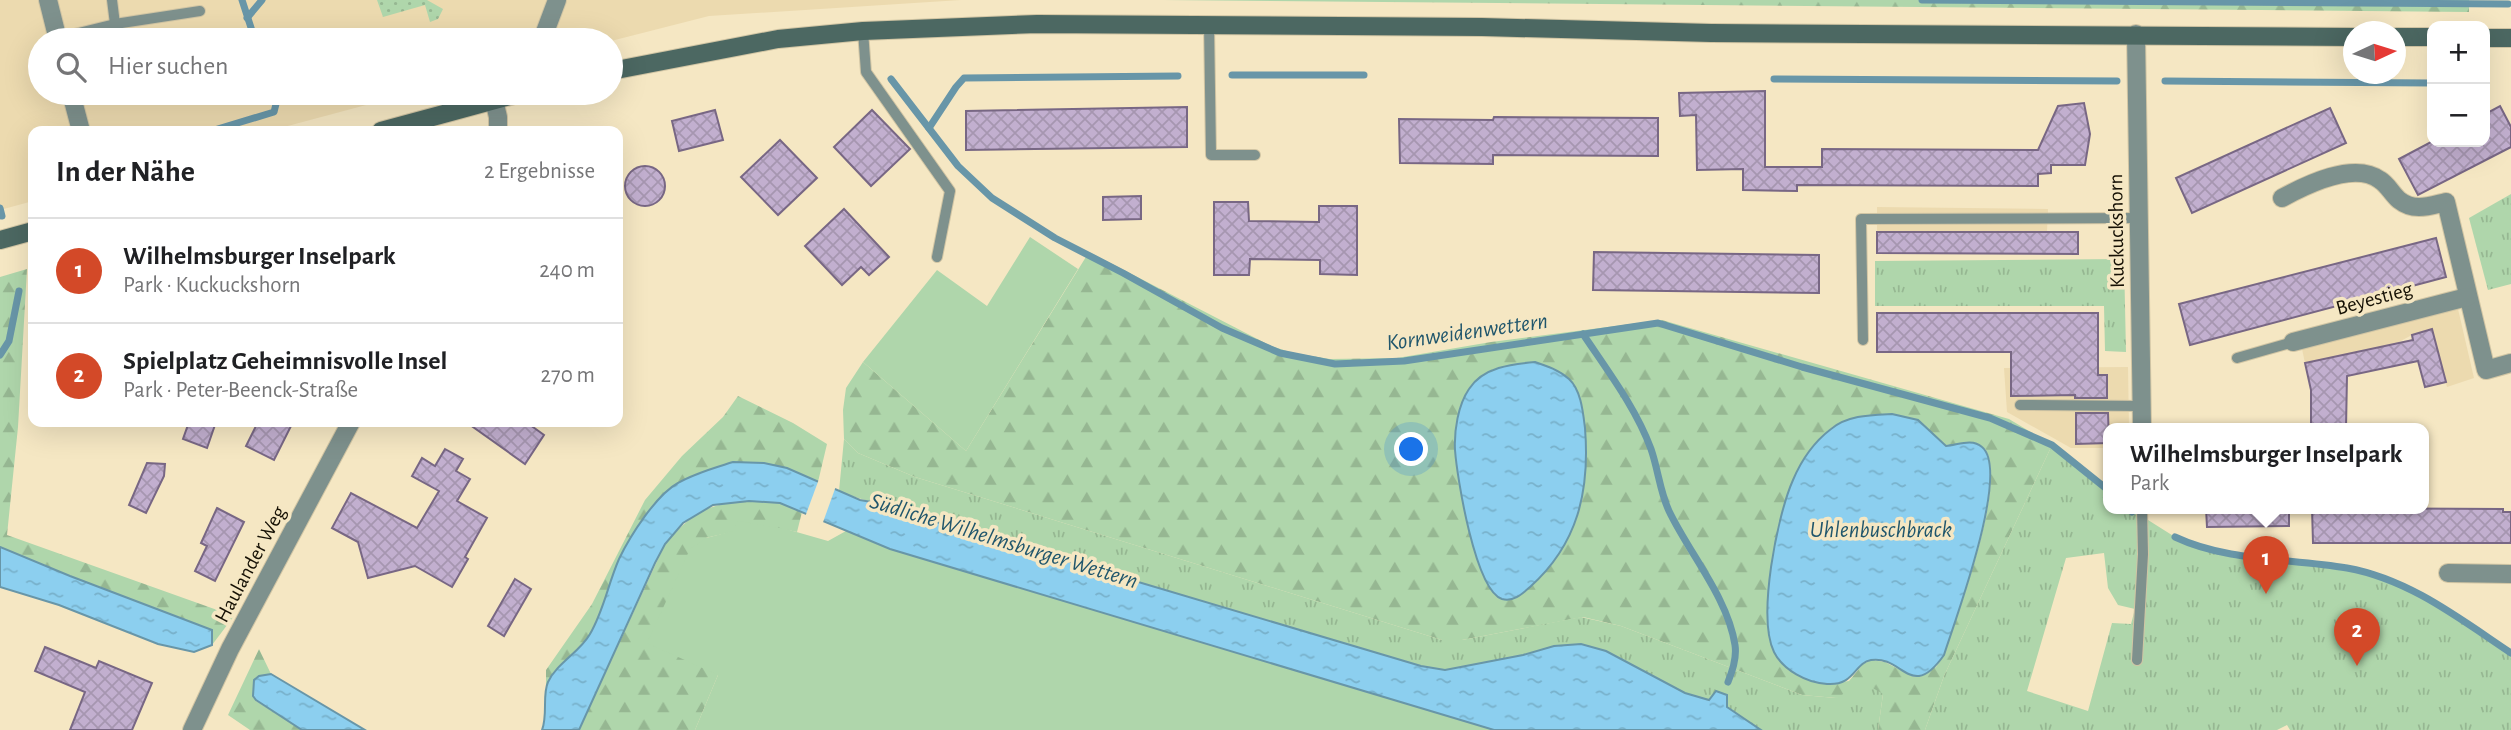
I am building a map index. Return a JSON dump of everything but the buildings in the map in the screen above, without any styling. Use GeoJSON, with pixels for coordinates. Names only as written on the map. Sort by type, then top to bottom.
{"type":"FeatureCollection","features":[{"type":"Feature","properties":{"kind":"main road"},"geometry":{"type":"LineString","coordinates":[[623,69],[778,39],[863,30],[1037,24],[1209,24],[1725,33],[2343,37]]}},
{"type":"Feature","properties":{"kind":"main road"},"geometry":{"type":"LineString","coordinates":[[2406,37],[2427,37]]}},
{"type":"Feature","properties":{"kind":"main road"},"geometry":{"type":"LineString","coordinates":[[2490,38],[2511,38]]}},
{"type":"Feature","properties":{"kind":"main road"},"geometry":{"type":"LineString","coordinates":[[399,126],[476,105]]}},
{"type":"Feature","properties":{"kind":"main road"},"geometry":{"type":"LineString","coordinates":[[0,240],[28,232]]}},
{"type":"Feature","properties":{"kind":"street"},"geometry":{"type":"LineString","coordinates":[[48,0],[55,28]]}},
{"type":"Feature","properties":{"kind":"street"},"geometry":{"type":"LineString","coordinates":[[546,28],[557,0]]}},
{"type":"Feature","properties":{"kind":"street","name":"Kuckuckshorn"},"geometry":{"type":"LineString","coordinates":[[2136,34],[2142,423]]}},
{"type":"Feature","properties":{"kind":"street"},"geometry":{"type":"LineString","coordinates":[[74,105],[80,126]]}},
{"type":"Feature","properties":{"kind":"street"},"geometry":{"type":"LineString","coordinates":[[495,105],[498,126]]}},
{"type":"Feature","properties":{"kind":"street"},"geometry":{"type":"LineString","coordinates":[[2282,198],[2311,182],[2361,172],[2380,180],[2400,201],[2420,209],[2446,202],[2486,370],[2511,363]]}},
{"type":"Feature","properties":{"kind":"street","name":"Beyestieg"},"geometry":{"type":"LineString","coordinates":[[2293,342],[2467,297]]}},
{"type":"Feature","properties":{"kind":"street","name":"Haulander Weg"},"geometry":{"type":"LineString","coordinates":[[192,730],[222,666],[348,427]]}},
{"type":"Feature","properties":{"kind":"street"},"geometry":{"type":"LineString","coordinates":[[2448,573],[2511,574]]}},
{"type":"Feature","properties":{"kind":"lane"},"geometry":{"type":"LineString","coordinates":[[112,0],[116,24]]}},
{"type":"Feature","properties":{"kind":"lane"},"geometry":{"type":"LineString","coordinates":[[101,28],[200,11]]}},
{"type":"Feature","properties":{"kind":"lane"},"geometry":{"type":"LineString","coordinates":[[1209,24],[1211,156],[1255,155]]}},
{"type":"Feature","properties":{"kind":"lane"},"geometry":{"type":"LineString","coordinates":[[863,30],[866,72],[950,191],[937,257]]}},
{"type":"Feature","properties":{"kind":"lane"},"geometry":{"type":"LineString","coordinates":[[1863,340],[1861,219],[2139,218]]}},
{"type":"Feature","properties":{"kind":"lane"},"geometry":{"type":"LineString","coordinates":[[2237,358],[2293,342]]}},
{"type":"Feature","properties":{"kind":"lane"},"geometry":{"type":"LineString","coordinates":[[2020,405],[2141,406]]}},
{"type":"Feature","properties":{"kind":"lane"},"geometry":{"type":"LineString","coordinates":[[2137,660],[2143,554],[2142,514]]}},
{"type":"Feature","properties":{"kind":"shaded area"},"geometry":{"type":"Polygon","coordinates":[[[0,0],[961,0],[709,16],[623,38],[623,28],[28,28],[28,105],[366,105],[288,126],[28,126],[28,202],[0,210],[0,0]]]}},
{"type":"Feature","properties":{"kind":"shaded area"},"geometry":{"type":"Polygon","coordinates":[[[1877,207],[2048,209],[2047,232],[1877,232],[1877,207]]]}},
{"type":"Feature","properties":{"kind":"shaded area"},"geometry":{"type":"Polygon","coordinates":[[[2458,309],[2474,378],[2447,387],[2432,330],[2412,335],[2395,344],[2305,363],[2302,349],[2458,309]]]}},
{"type":"Feature","properties":{"kind":"shaded area"},"geometry":{"type":"Polygon","coordinates":[[[2128,367],[2129,423],[2103,423],[2103,448],[2071,448],[2007,412],[2004,368],[2128,367]]]}},
{"type":"Feature","properties":{"kind":"green space"},"geometry":{"type":"Polygon","coordinates":[[[377,0],[427,0],[443,9],[438,19],[430,22],[425,5],[383,17],[377,0]]]}},
{"type":"Feature","properties":{"kind":"green space"},"geometry":{"type":"Polygon","coordinates":[[[1163,0],[2469,0],[2469,12],[1163,0]]]}},
{"type":"Feature","properties":{"kind":"green space"},"geometry":{"type":"Polygon","coordinates":[[[2511,194],[2511,284],[2488,290],[2469,218],[2511,194]]]}},
{"type":"Feature","properties":{"kind":"green space"},"geometry":{"type":"Polygon","coordinates":[[[1030,237],[1078,269],[966,451],[863,362],[937,270],[987,306],[1030,237]]]}},
{"type":"Feature","properties":{"kind":"green space"},"geometry":{"type":"Polygon","coordinates":[[[1089,252],[1271,346],[1293,353],[1330,359],[1397,358],[1491,342],[1662,320],[2009,419],[2052,445],[1944,676],[1925,730],[1878,730],[1883,694],[1836,698],[1802,695],[1621,626],[1583,617],[1462,640],[1442,640],[915,477],[858,453],[844,439],[843,410],[846,388],[863,362],[966,451],[1089,252]],[[1517,364],[1482,376],[1582,502],[1586,440],[1582,407],[1517,364]],[[1892,414],[1850,419],[1832,427],[1806,456],[1771,568],[1768,615],[1826,684],[1849,681],[1863,664],[1871,660],[1885,662],[1914,677],[1936,667],[1944,655],[1969,581],[1986,518],[1990,466],[1985,449],[1969,442],[1946,446],[1915,422],[1892,414]]]}},
{"type":"Feature","properties":{"kind":"green space"},"geometry":{"type":"Polygon","coordinates":[[[2124,259],[2126,352],[2105,351],[2104,306],[1875,306],[1875,261],[2124,259]]]}},
{"type":"Feature","properties":{"kind":"green space"},"geometry":{"type":"Polygon","coordinates":[[[27,269],[18,427],[7,535],[234,616],[212,645],[212,630],[0,547],[0,277],[27,269]]]}},
{"type":"Feature","properties":{"kind":"green space"},"geometry":{"type":"Polygon","coordinates":[[[738,396],[793,423],[827,444],[818,482],[787,468],[764,463],[619,559],[599,617],[588,638],[548,682],[546,692],[546,670],[592,604],[645,500],[682,456],[723,417],[738,396]]]}},
{"type":"Feature","properties":{"kind":"green space"},"geometry":{"type":"Polygon","coordinates":[[[844,439],[858,453],[915,477],[1442,640],[1462,640],[1581,617],[1621,626],[1802,695],[1836,698],[1864,683],[1883,694],[1878,730],[1761,730],[1726,707],[1727,695],[1716,691],[1710,701],[1685,693],[1643,670],[1554,646],[1523,655],[1445,670],[1421,666],[839,491],[844,439]]]}},
{"type":"Feature","properties":{"kind":"green space"},"geometry":{"type":"Polygon","coordinates":[[[2052,445],[2103,486],[2103,514],[2139,514],[2175,537],[2220,553],[2350,568],[2405,587],[2432,600],[2511,653],[2511,730],[2290,730],[2287,725],[2277,730],[1925,730],[1944,676],[2052,445]],[[2104,553],[2066,558],[2027,691],[2088,711],[2112,623],[2131,624],[2135,609],[2118,605],[2108,588],[2104,553]]]}},
{"type":"Feature","properties":{"kind":"green space"},"geometry":{"type":"Polygon","coordinates":[[[749,501],[780,503],[802,512],[797,532],[763,529],[706,538],[718,675],[695,730],[579,730],[665,544],[684,524],[702,512],[722,504],[749,501]]]}},
{"type":"Feature","properties":{"kind":"green space"},"geometry":{"type":"Polygon","coordinates":[[[738,521],[786,529],[828,541],[846,531],[890,549],[1494,730],[695,730],[718,675],[647,643],[690,549],[706,538],[733,531],[738,521]]]}},
{"type":"Feature","properties":{"kind":"green space"},"geometry":{"type":"Polygon","coordinates":[[[259,649],[271,674],[259,676],[254,680],[256,701],[302,730],[250,730],[228,715],[259,649]]]}},
{"type":"Feature","properties":{"kind":"water"},"geometry":{"type":"Polygon","coordinates":[[[1535,362],[1561,373],[1576,389],[1585,428],[1585,473],[1577,515],[1560,553],[1527,590],[1518,597],[1506,600],[1492,591],[1484,576],[1469,531],[1459,483],[1455,450],[1456,427],[1465,395],[1482,376],[1508,366],[1535,362]]]}},
{"type":"Feature","properties":{"kind":"water","name":"Uhlenbuschbrack"},"geometry":{"type":"Polygon","coordinates":[[[1892,414],[1918,420],[1946,446],[1969,442],[1978,444],[1989,461],[1990,485],[1986,514],[1969,580],[1944,655],[1933,669],[1915,676],[1882,660],[1871,660],[1861,665],[1843,682],[1827,684],[1812,681],[1796,674],[1778,659],[1769,636],[1768,592],[1771,566],[1787,496],[1804,459],[1831,429],[1852,418],[1892,414]]]}},
{"type":"Feature","properties":{"kind":"water"},"geometry":{"type":"Polygon","coordinates":[[[733,462],[764,463],[787,468],[860,500],[883,504],[1421,666],[1445,670],[1523,655],[1554,646],[1581,644],[1606,651],[1685,693],[1709,700],[1716,691],[1727,695],[1727,707],[1761,730],[1494,730],[890,549],[780,503],[749,501],[713,505],[683,523],[665,544],[655,563],[579,730],[542,730],[548,682],[590,634],[619,559],[644,517],[661,497],[678,483],[733,462]]]}},
{"type":"Feature","properties":{"kind":"water"},"geometry":{"type":"Polygon","coordinates":[[[0,547],[212,630],[212,645],[194,652],[158,644],[59,605],[0,587],[0,547]]]}},
{"type":"Feature","properties":{"kind":"water"},"geometry":{"type":"Polygon","coordinates":[[[271,674],[365,730],[302,730],[253,696],[254,680],[259,676],[271,674]]]}},
{"type":"Feature","properties":{"kind":"pier"},"geometry":{"type":"Polygon","coordinates":[[[819,479],[836,486],[822,525],[805,517],[819,479]]]}},
{"type":"Feature","properties":{"kind":"waterway"},"geometry":{"type":"LineString","coordinates":[[242,0],[251,28]]}},
{"type":"Feature","properties":{"kind":"waterway"},"geometry":{"type":"LineString","coordinates":[[247,18],[262,0]]}},
{"type":"Feature","properties":{"kind":"waterway"},"geometry":{"type":"LineString","coordinates":[[1922,0],[2508,4]]}},
{"type":"Feature","properties":{"kind":"waterway"},"geometry":{"type":"LineString","coordinates":[[1232,75],[1364,75]]}},
{"type":"Feature","properties":{"kind":"waterway"},"geometry":{"type":"LineString","coordinates":[[929,128],[964,78],[1178,76]]}},
{"type":"Feature","properties":{"kind":"waterway","name":"Kornweidenwettern"},"geometry":{"type":"LineString","coordinates":[[891,79],[958,166],[992,198],[1055,238],[1222,328],[1280,353],[1335,364],[1404,361],[1658,323],[1802,367],[1990,418],[2052,445],[2103,486]]}},
{"type":"Feature","properties":{"kind":"waterway"},"geometry":{"type":"LineString","coordinates":[[1774,79],[2117,81]]}},
{"type":"Feature","properties":{"kind":"waterway"},"geometry":{"type":"LineString","coordinates":[[2165,81],[2427,83]]}},
{"type":"Feature","properties":{"kind":"waterway"},"geometry":{"type":"LineString","coordinates":[[228,126],[274,112],[276,105]]}},
{"type":"Feature","properties":{"kind":"waterway"},"geometry":{"type":"LineString","coordinates":[[0,208],[2,216]]}},
{"type":"Feature","properties":{"kind":"waterway"},"geometry":{"type":"LineString","coordinates":[[0,355],[9,341],[19,291]]}},
{"type":"Feature","properties":{"kind":"waterway"},"geometry":{"type":"LineString","coordinates":[[1583,334],[1645,434],[1669,511],[1725,610],[1735,650],[1728,682]]}},
{"type":"Feature","properties":{"kind":"waterway","name":"Kornweidenwettern"},"geometry":{"type":"LineString","coordinates":[[2175,537],[2216,551],[2370,573],[2433,602],[2511,653]]}},
{"type":"Feature","properties":{"kind":"place","name":"Wilhelmsburger Inselpark"},"geometry":{"type":"Point","coordinates":[2266,594]}},
{"type":"Feature","properties":{"kind":"place","name":"Spielplatz Geheimnisvolle Insel"},"geometry":{"type":"Point","coordinates":[2357,666]}},
{"type":"Feature","properties":{"kind":"water label","name":"Südliche Wilhelmsburger Wettern"},"geometry":{"type":"Point","coordinates":[1004,540]}}]}
